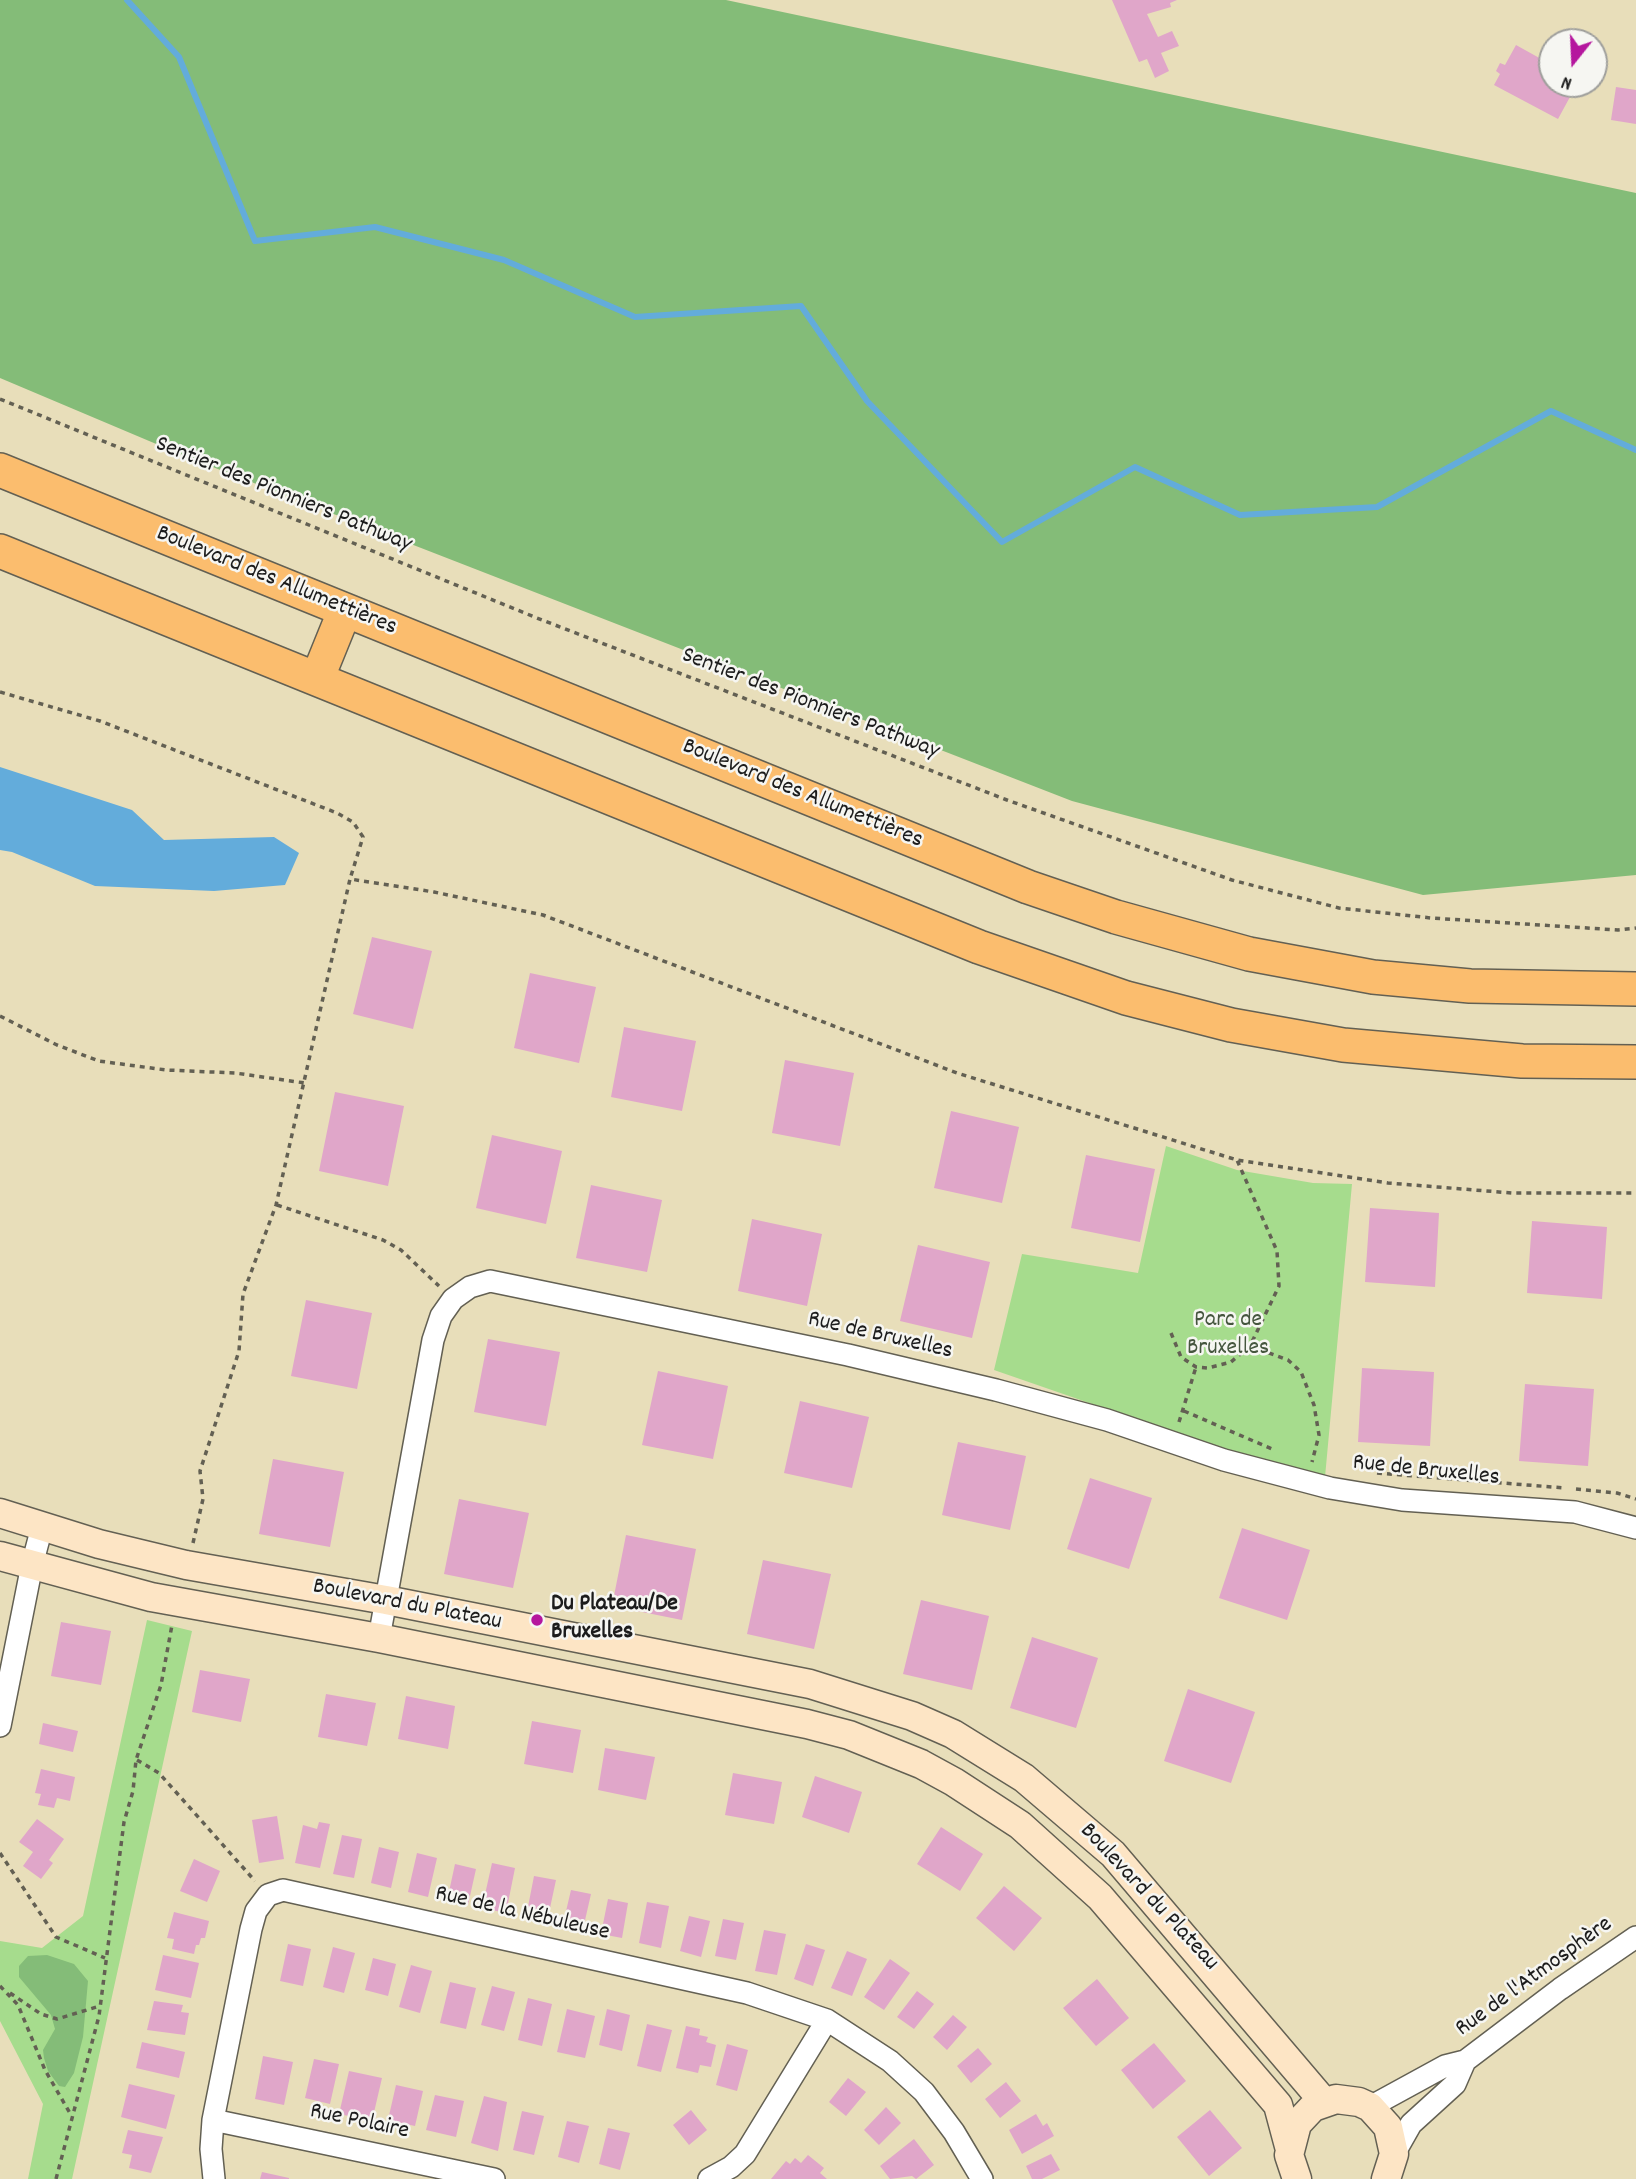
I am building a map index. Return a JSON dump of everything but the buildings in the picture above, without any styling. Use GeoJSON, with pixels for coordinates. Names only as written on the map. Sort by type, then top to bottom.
{"type":"FeatureCollection","features":[{"type":"Feature","properties":{"kind":"highway","name":"Boulevard des Allumettières"},"geometry":{"type":"LineString","coordinates":[[0,470],[1028,887],[1188,938],[1311,968],[1423,983],[1567,990],[1636,989]]}},
{"type":"Feature","properties":{"kind":"highway"},"geometry":{"type":"LineString","coordinates":[[0,551],[979,947],[1126,998],[1231,1025],[1343,1045],[1489,1059],[1636,1062]]}},
{"type":"Feature","properties":{"kind":"highway"},"geometry":{"type":"LineString","coordinates":[[317,679],[345,610]]}},
{"type":"Feature","properties":{"kind":"main road","name":"Boulevard du Plateau"},"geometry":{"type":"LineString","coordinates":[[0,1513],[42,1527],[186,1565],[386,1600],[810,1684],[912,1716],[953,1734],[1024,1778],[1113,1854],[1324,2102]]}},
{"type":"Feature","properties":{"kind":"main road","name":"Boulevard du Plateau"},"geometry":{"type":"LineString","coordinates":[[0,1556],[151,1597],[379,1638],[807,1724],[885,1748],[954,1782],[1020,1825],[1100,1897],[1278,2105],[1291,2165],[1297,2179]]}},
{"type":"Feature","properties":{"kind":"main road"},"geometry":{"type":"LineString","coordinates":[[1289,2146],[1297,2124],[1304,2115],[1324,2102],[1348,2099],[1370,2107],[1388,2127],[1389,2172]]}},
{"type":"Feature","properties":{"kind":"street","name":"Rue de Bruxelles"},"geometry":{"type":"LineString","coordinates":[[453,1299],[470,1287],[490,1281],[848,1355],[1107,1420],[1224,1460],[1309,1473],[1402,1500],[1575,1512],[1636,1528]]}},
{"type":"Feature","properties":{"kind":"street"},"geometry":{"type":"LineString","coordinates":[[379,1638],[433,1340],[441,1316],[453,1299]]}},
{"type":"Feature","properties":{"kind":"street"},"geometry":{"type":"LineString","coordinates":[[0,1726],[42,1527]]}},
{"type":"Feature","properties":{"kind":"street","name":"Rue de la Nébuleuse"},"geometry":{"type":"LineString","coordinates":[[268,1895],[283,1890],[316,1896],[747,1993],[827,2020],[869,2046],[909,2077],[954,2132],[982,2179]]}},
{"type":"Feature","properties":{"kind":"street"},"geometry":{"type":"LineString","coordinates":[[214,2179],[211,2149],[213,2120],[251,1930],[256,1911],[268,1895]]}},
{"type":"Feature","properties":{"kind":"street","name":"Rue de l'Atmosphère"},"geometry":{"type":"LineString","coordinates":[[1370,2107],[1445,2066],[1465,2061],[1560,1989],[1636,1937]]}},
{"type":"Feature","properties":{"kind":"street"},"geometry":{"type":"LineString","coordinates":[[709,2179],[731,2167],[745,2154],[827,2020]]}},
{"type":"Feature","properties":{"kind":"street","name":"Rue de l'Atmosphère"},"geometry":{"type":"LineString","coordinates":[[1389,2172],[1411,2124],[1455,2084],[1465,2061]]}},
{"type":"Feature","properties":{"kind":"street","name":"Rue Polaire"},"geometry":{"type":"LineString","coordinates":[[213,2120],[494,2179]]}},
{"type":"Feature","properties":{"kind":"path","name":"Sentier des Pionniers Pathway"},"geometry":{"type":"LineString","coordinates":[[0,399],[562,628],[1007,800],[1232,880],[1339,908],[1431,918],[1618,930],[1636,928]]}},
{"type":"Feature","properties":{"kind":"path"},"geometry":{"type":"LineString","coordinates":[[0,692],[100,721],[337,813],[353,822],[363,837],[350,879],[276,1205],[243,1294],[239,1351],[200,1471],[202,1499],[198,1530],[190,1552]]}},
{"type":"Feature","properties":{"kind":"path"},"geometry":{"type":"LineString","coordinates":[[350,879],[434,892],[543,915],[957,1073],[1237,1160],[1318,1175],[1512,1193],[1636,1193]]}},
{"type":"Feature","properties":{"kind":"path"},"geometry":{"type":"LineString","coordinates":[[0,1016],[57,1045],[99,1061],[166,1070],[235,1073],[305,1083]]}},
{"type":"Feature","properties":{"kind":"path"},"geometry":{"type":"LineString","coordinates":[[1171,1333],[1181,1357],[1196,1367],[1208,1368],[1231,1362],[1250,1346],[1279,1286],[1277,1251],[1237,1160]]}},
{"type":"Feature","properties":{"kind":"path"},"geometry":{"type":"LineString","coordinates":[[276,1205],[383,1240],[401,1250],[453,1299]]}},
{"type":"Feature","properties":{"kind":"path"},"geometry":{"type":"LineString","coordinates":[[1250,1346],[1288,1360],[1301,1372],[1314,1405],[1319,1434],[1309,1473]]}},
{"type":"Feature","properties":{"kind":"path"},"geometry":{"type":"LineString","coordinates":[[1177,1426],[1184,1412],[1196,1367]]}},
{"type":"Feature","properties":{"kind":"path"},"geometry":{"type":"LineString","coordinates":[[1184,1412],[1278,1451]]}},
{"type":"Feature","properties":{"kind":"path"},"geometry":{"type":"LineString","coordinates":[[1302,1461],[1309,1473]]}},
{"type":"Feature","properties":{"kind":"path"},"geometry":{"type":"LineString","coordinates":[[1309,1473],[1325,1465]]}},
{"type":"Feature","properties":{"kind":"path"},"geometry":{"type":"LineString","coordinates":[[1364,1472],[1617,1493],[1636,1499]]}},
{"type":"Feature","properties":{"kind":"path"},"geometry":{"type":"LineString","coordinates":[[56,2179],[100,2006],[124,1822],[133,1791],[136,1760],[161,1685],[174,1618]]}},
{"type":"Feature","properties":{"kind":"path"},"geometry":{"type":"LineString","coordinates":[[136,1760],[159,1773],[268,1895]]}},
{"type":"Feature","properties":{"kind":"path"},"geometry":{"type":"LineString","coordinates":[[0,1853],[56,1937],[105,1958]]}},
{"type":"Feature","properties":{"kind":"path"},"geometry":{"type":"LineString","coordinates":[[0,1986],[41,2014],[57,2019],[100,2006]]}},
{"type":"Feature","properties":{"kind":"path"},"geometry":{"type":"LineString","coordinates":[[5,1990],[18,2005],[45,2070],[71,2115]]}},
{"type":"Feature","properties":{"kind":"green space"},"geometry":{"type":"Polygon","coordinates":[[[0,0],[726,0],[1636,193],[1636,875],[1423,895],[1072,801],[187,457],[0,378],[0,0]]]}},
{"type":"Feature","properties":{"kind":"green space","name":"Parc de Bruxelles"},"geometry":{"type":"Polygon","coordinates":[[[1166,1146],[1237,1170],[1313,1183],[1352,1184],[1325,1477],[1225,1450],[994,1370],[1022,1254],[1138,1273],[1166,1146]]]}},
{"type":"Feature","properties":{"kind":"green space"},"geometry":{"type":"Polygon","coordinates":[[[147,1620],[192,1631],[72,2179],[28,2179],[43,2104],[0,2021],[0,1941],[42,1948],[83,1916],[147,1620]]]}},
{"type":"Feature","properties":{"kind":"green space"},"geometry":{"type":"Polygon","coordinates":[[[47,1955],[74,1964],[88,1981],[83,2037],[74,2073],[65,2087],[59,2086],[48,2071],[44,2058],[43,2050],[55,2029],[51,2015],[19,1977],[19,1966],[28,1956],[47,1955]]]}},
{"type":"Feature","properties":{"kind":"water"},"geometry":{"type":"Polygon","coordinates":[[[0,767],[132,810],[164,840],[274,837],[299,853],[285,885],[214,891],[95,886],[12,852],[0,850],[0,767]]]}},
{"type":"Feature","properties":{"kind":"waterway"},"geometry":{"type":"LineString","coordinates":[[127,0],[179,57],[255,241],[375,227],[504,260],[635,317],[801,306],[867,401],[1002,542],[1135,467],[1240,515],[1377,507],[1551,411],[1636,450]]}},
{"type":"Feature","properties":{"kind":"place","name":"Du Plateau/De Bruxelles"},"geometry":{"type":"Point","coordinates":[537,1620]}}]}
